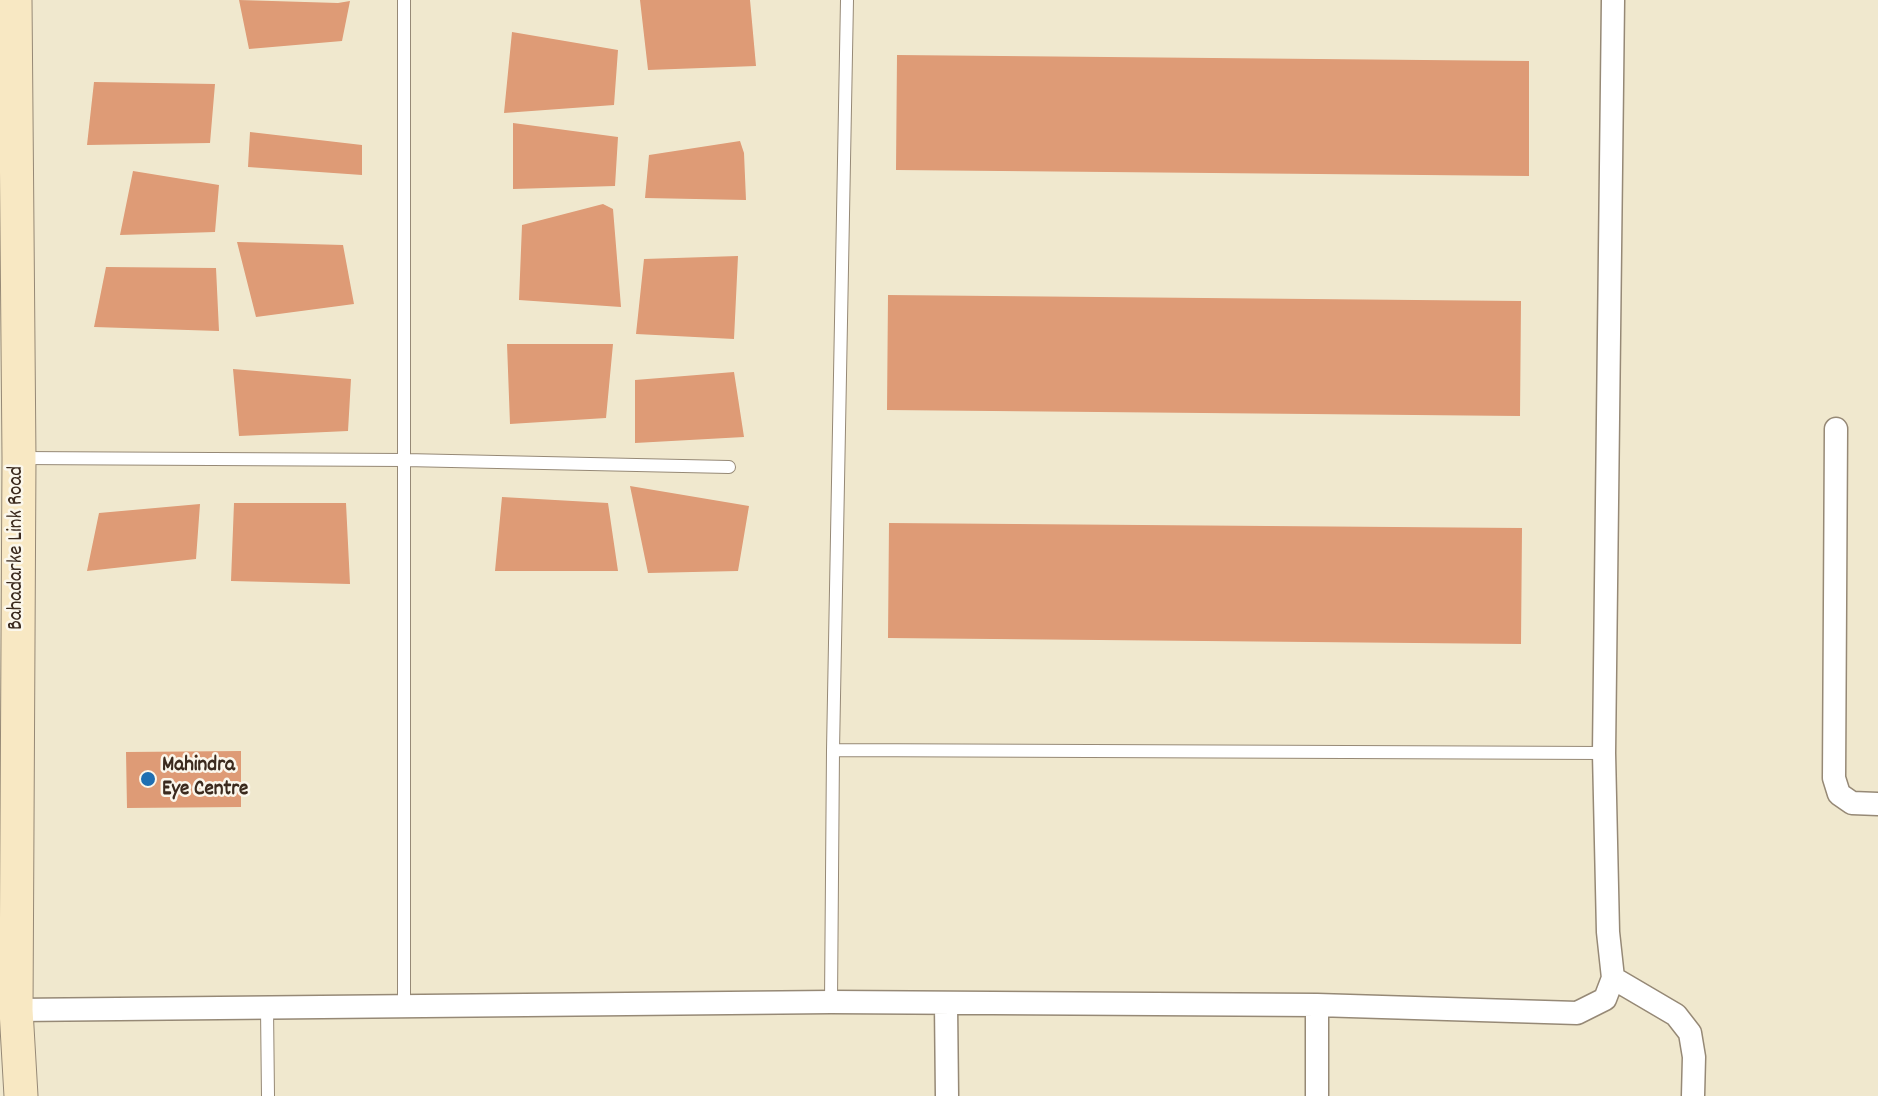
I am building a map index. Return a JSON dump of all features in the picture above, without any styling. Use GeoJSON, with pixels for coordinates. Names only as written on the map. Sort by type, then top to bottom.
{"type":"FeatureCollection","features":[{"type":"Feature","properties":{"kind":"street","name":"Bahadarke Link Road"},"geometry":{"type":"LineString","coordinates":[[15,0],[19,458],[14,531],[16,1010],[21,1096]]}},
{"type":"Feature","properties":{"kind":"street"},"geometry":{"type":"LineString","coordinates":[[16,1010],[831,1002],[1317,1005],[1577,1013],[1605,999],[1613,978],[1608,932],[1604,753],[1613,0]]}},
{"type":"Feature","properties":{"kind":"street"},"geometry":{"type":"LineString","coordinates":[[1836,429],[1833,778],[1839,794],[1852,803],[1878,804]]}},
{"type":"Feature","properties":{"kind":"street"},"geometry":{"type":"LineString","coordinates":[[1613,978],[1676,1015],[1690,1033],[1694,1057],[1693,1096]]}},
{"type":"Feature","properties":{"kind":"street"},"geometry":{"type":"LineString","coordinates":[[946,1004],[947,1096]]}},
{"type":"Feature","properties":{"kind":"street"},"geometry":{"type":"LineString","coordinates":[[1317,1005],[1317,1096]]}},
{"type":"Feature","properties":{"kind":"lane"},"geometry":{"type":"LineString","coordinates":[[404,0],[404,1006]]}},
{"type":"Feature","properties":{"kind":"lane"},"geometry":{"type":"LineString","coordinates":[[831,1002],[833,750],[847,0]]}},
{"type":"Feature","properties":{"kind":"lane"},"geometry":{"type":"LineString","coordinates":[[19,458],[405,460],[729,468]]}},
{"type":"Feature","properties":{"kind":"lane"},"geometry":{"type":"LineString","coordinates":[[833,750],[1604,753]]}},
{"type":"Feature","properties":{"kind":"lane"},"geometry":{"type":"LineString","coordinates":[[267,1008],[268,1096]]}},
{"type":"Feature","properties":{"kind":"building"},"geometry":{"type":"Polygon","coordinates":[[[239,0],[338,3],[350,1],[342,41],[249,49],[239,0]]]}},
{"type":"Feature","properties":{"kind":"building"},"geometry":{"type":"Polygon","coordinates":[[[640,0],[750,0],[756,66],[648,70],[640,0]]]}},
{"type":"Feature","properties":{"kind":"building"},"geometry":{"type":"Polygon","coordinates":[[[512,32],[618,50],[614,105],[504,113],[512,32]]]}},
{"type":"Feature","properties":{"kind":"building"},"geometry":{"type":"Polygon","coordinates":[[[897,55],[1529,61],[1529,176],[896,170],[897,55]]]}},
{"type":"Feature","properties":{"kind":"building"},"geometry":{"type":"Polygon","coordinates":[[[94,82],[215,84],[210,143],[87,145],[94,82]]]}},
{"type":"Feature","properties":{"kind":"building"},"geometry":{"type":"Polygon","coordinates":[[[513,123],[618,137],[615,186],[513,189],[513,123]]]}},
{"type":"Feature","properties":{"kind":"building"},"geometry":{"type":"Polygon","coordinates":[[[250,132],[362,145],[362,175],[248,167],[250,132]]]}},
{"type":"Feature","properties":{"kind":"building"},"geometry":{"type":"Polygon","coordinates":[[[740,141],[744,153],[746,200],[645,198],[649,155],[740,141]]]}},
{"type":"Feature","properties":{"kind":"building"},"geometry":{"type":"Polygon","coordinates":[[[133,171],[219,185],[215,232],[120,235],[133,171]]]}},
{"type":"Feature","properties":{"kind":"building"},"geometry":{"type":"Polygon","coordinates":[[[603,204],[613,209],[621,307],[519,300],[522,225],[603,204]]]}},
{"type":"Feature","properties":{"kind":"building"},"geometry":{"type":"Polygon","coordinates":[[[237,242],[343,245],[354,304],[256,317],[237,242]]]}},
{"type":"Feature","properties":{"kind":"building"},"geometry":{"type":"Polygon","coordinates":[[[738,256],[734,339],[636,334],[644,259],[738,256]]]}},
{"type":"Feature","properties":{"kind":"building"},"geometry":{"type":"Polygon","coordinates":[[[106,267],[216,268],[219,331],[94,327],[106,267]]]}},
{"type":"Feature","properties":{"kind":"building"},"geometry":{"type":"Polygon","coordinates":[[[888,295],[1521,301],[1520,416],[887,410],[888,295]]]}},
{"type":"Feature","properties":{"kind":"building"},"geometry":{"type":"Polygon","coordinates":[[[507,344],[613,344],[606,418],[510,424],[507,344]]]}},
{"type":"Feature","properties":{"kind":"building"},"geometry":{"type":"Polygon","coordinates":[[[233,369],[351,379],[348,431],[239,436],[233,369]]]}},
{"type":"Feature","properties":{"kind":"building"},"geometry":{"type":"Polygon","coordinates":[[[734,372],[744,437],[635,443],[635,380],[734,372]]]}},
{"type":"Feature","properties":{"kind":"building"},"geometry":{"type":"Polygon","coordinates":[[[630,486],[749,506],[738,571],[648,573],[630,486]]]}},
{"type":"Feature","properties":{"kind":"building"},"geometry":{"type":"Polygon","coordinates":[[[502,497],[608,503],[618,571],[495,571],[502,497]]]}},
{"type":"Feature","properties":{"kind":"building"},"geometry":{"type":"Polygon","coordinates":[[[234,503],[346,503],[350,584],[231,581],[234,503]]]}},
{"type":"Feature","properties":{"kind":"building"},"geometry":{"type":"Polygon","coordinates":[[[200,504],[196,559],[87,571],[99,513],[200,504]]]}},
{"type":"Feature","properties":{"kind":"building"},"geometry":{"type":"Polygon","coordinates":[[[889,523],[1522,528],[1521,644],[888,638],[889,523]]]}},
{"type":"Feature","properties":{"kind":"building"},"geometry":{"type":"Polygon","coordinates":[[[241,751],[241,807],[127,808],[126,752],[241,751]]]}},
{"type":"Feature","properties":{"kind":"place","name":"Mahindra Eye Centre"},"geometry":{"type":"Point","coordinates":[148,779]}}]}
